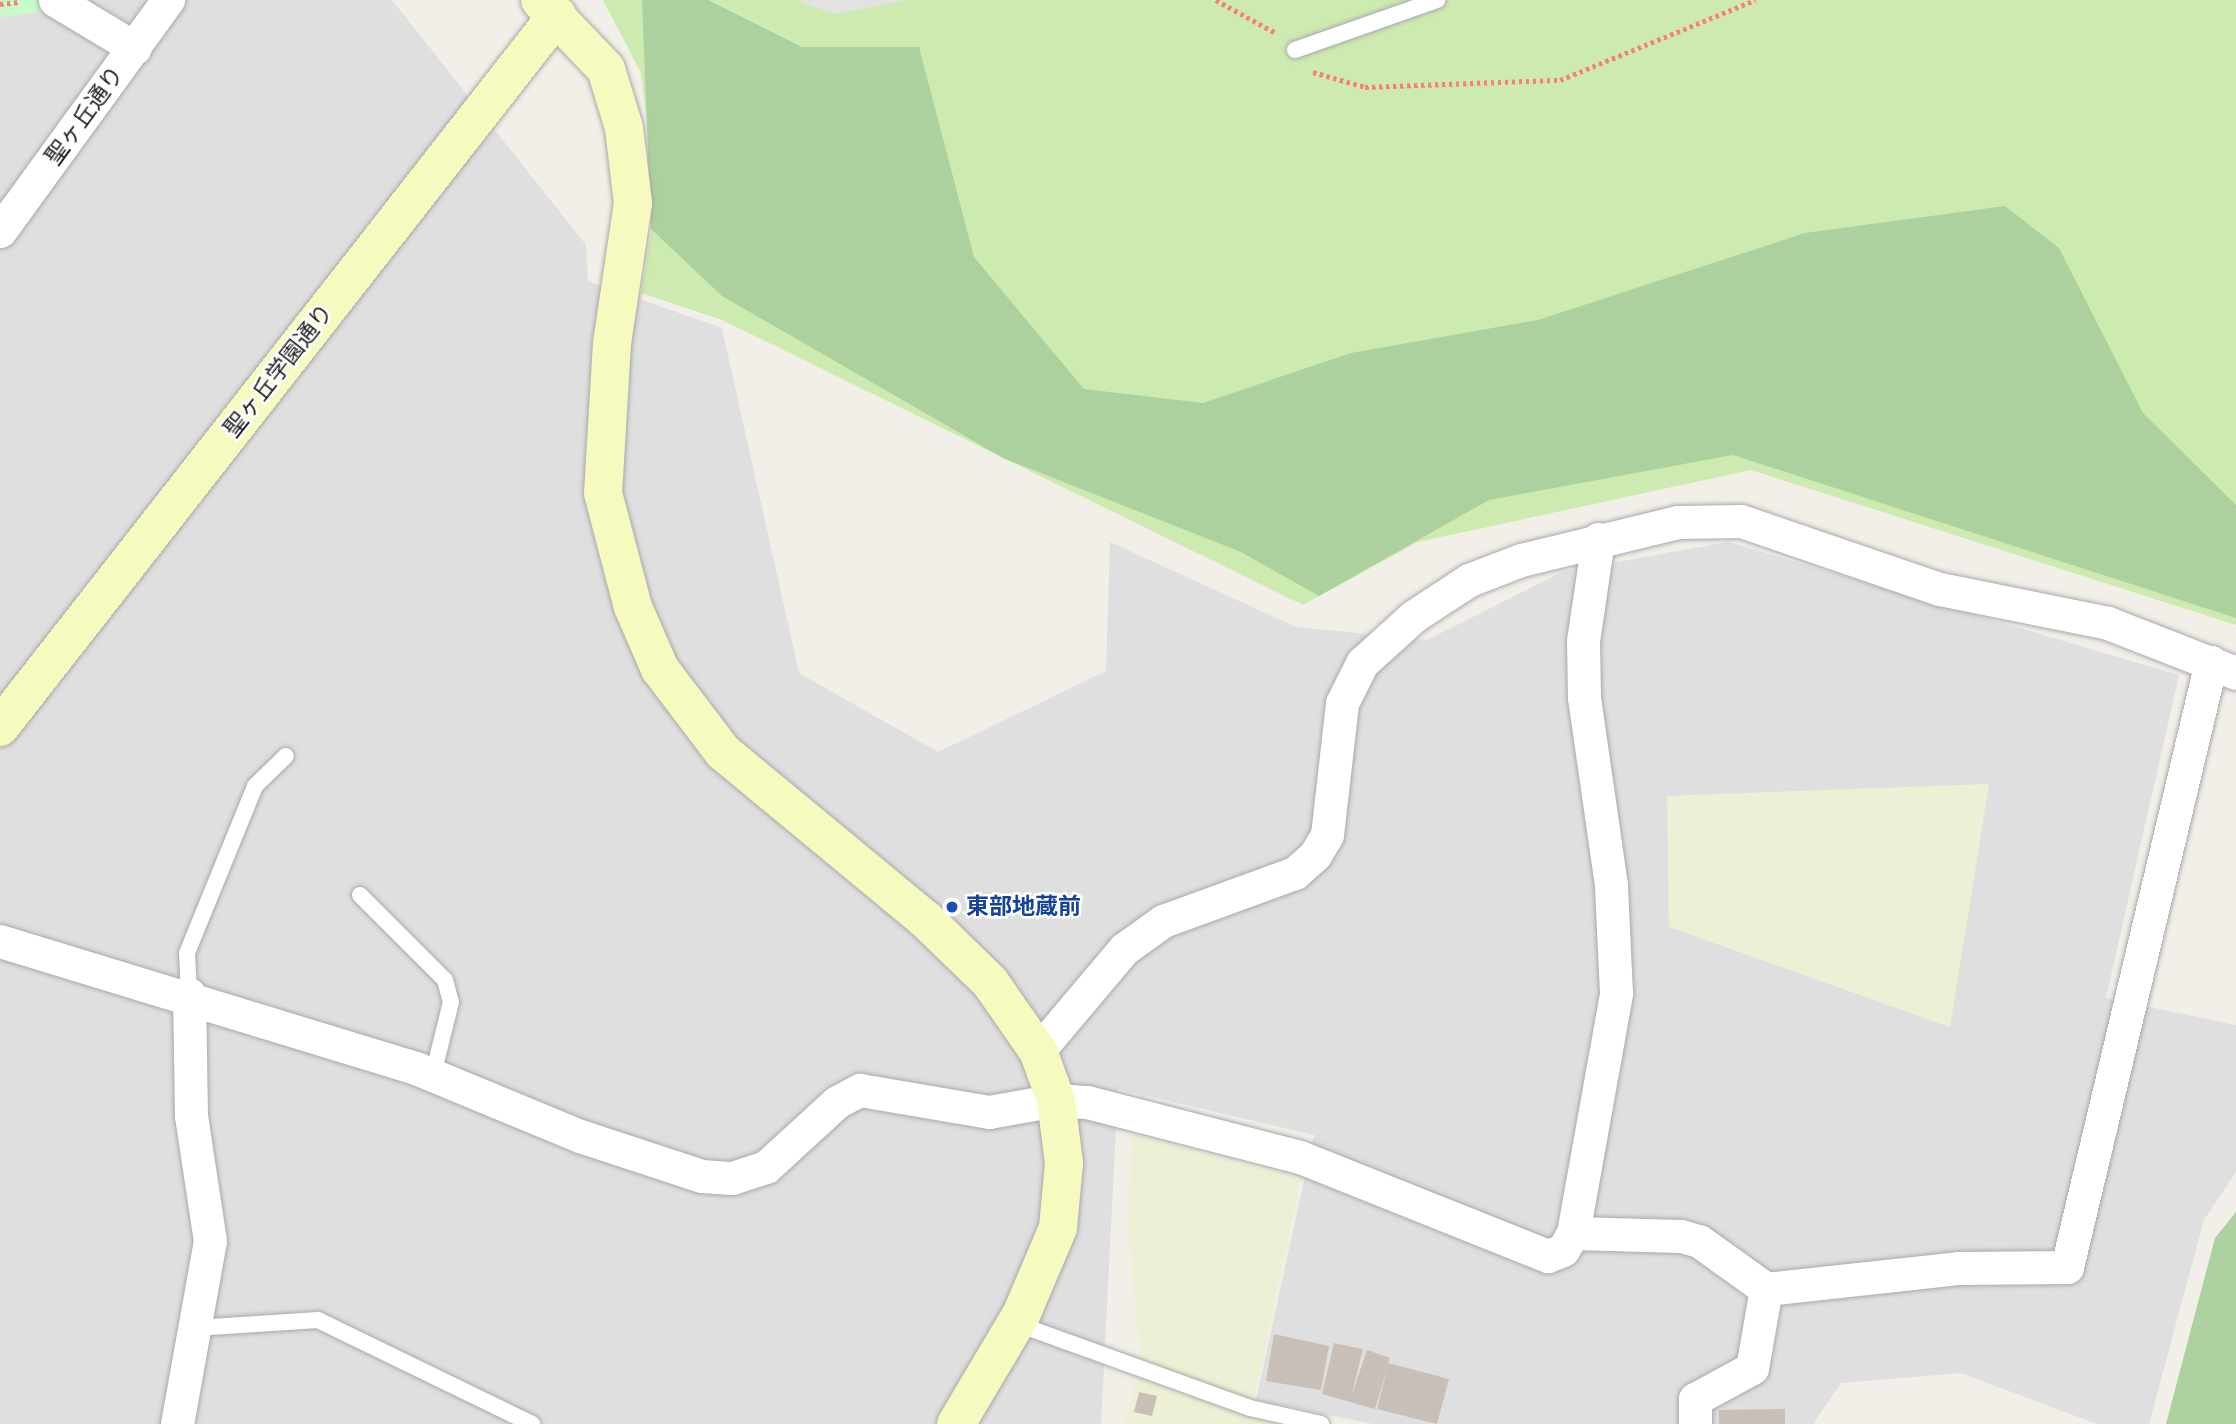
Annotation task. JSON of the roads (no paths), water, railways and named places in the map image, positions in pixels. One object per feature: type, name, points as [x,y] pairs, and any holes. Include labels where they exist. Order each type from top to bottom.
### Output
[{"type":"main road","name":"聖ヶ丘学園通り","points":[[0,727],[548,8]]},
{"type":"main road","points":[[548,8],[606,69],[624,128],[633,203],[612,342],[603,493],[633,607],[660,668],[723,752],[925,919],[990,982],[1038,1051],[1056,1100],[1064,1163],[1058,1228],[1015,1323],[956,1424]]},
{"type":"street","points":[[55,0],[135,48]]},
{"type":"street","name":"聖ヶ丘通り","points":[[0,231],[168,0]]},
{"type":"street","points":[[1038,1051],[1124,949],[1153,928],[1206,901],[1295,873],[1315,855],[1327,835],[1342,703],[1362,663],[1385,639],[1469,580],[1598,539],[1678,522],[1766,526],[1940,589],[2082,617],[2223,668],[2067,1267],[1958,1268],[1766,1289],[1699,1241],[1681,1236],[1573,1233]]},
{"type":"street","points":[[0,941],[189,994],[433,1075],[678,1170],[732,1178],[783,1157],[836,1102],[860,1090],[989,1112],[1056,1100],[1087,1102],[1300,1157],[1548,1256],[1563,1250],[1573,1233],[1616,993],[1615,922],[1584,697],[1583,642],[1598,539]]},
{"type":"street","points":[[177,1424],[210,1241],[191,1116],[189,994]]},
{"type":"street","points":[[1695,1424],[1695,1399],[1752,1368],[1766,1289]]},
{"type":"lane","points":[[1295,50],[1437,0]]},
{"type":"lane","points":[[189,994],[187,953],[202,914],[255,786],[286,755]]},
{"type":"lane","points":[[360,895],[446,980],[451,1002],[433,1075]]},
{"type":"lane","points":[[195,1328],[318,1320],[532,1424]]},
{"type":"lane","points":[[1015,1323],[1250,1408],[1321,1424]]},
{"type":"place","name":"東部地蔵前","points":[[952,907]]}]
